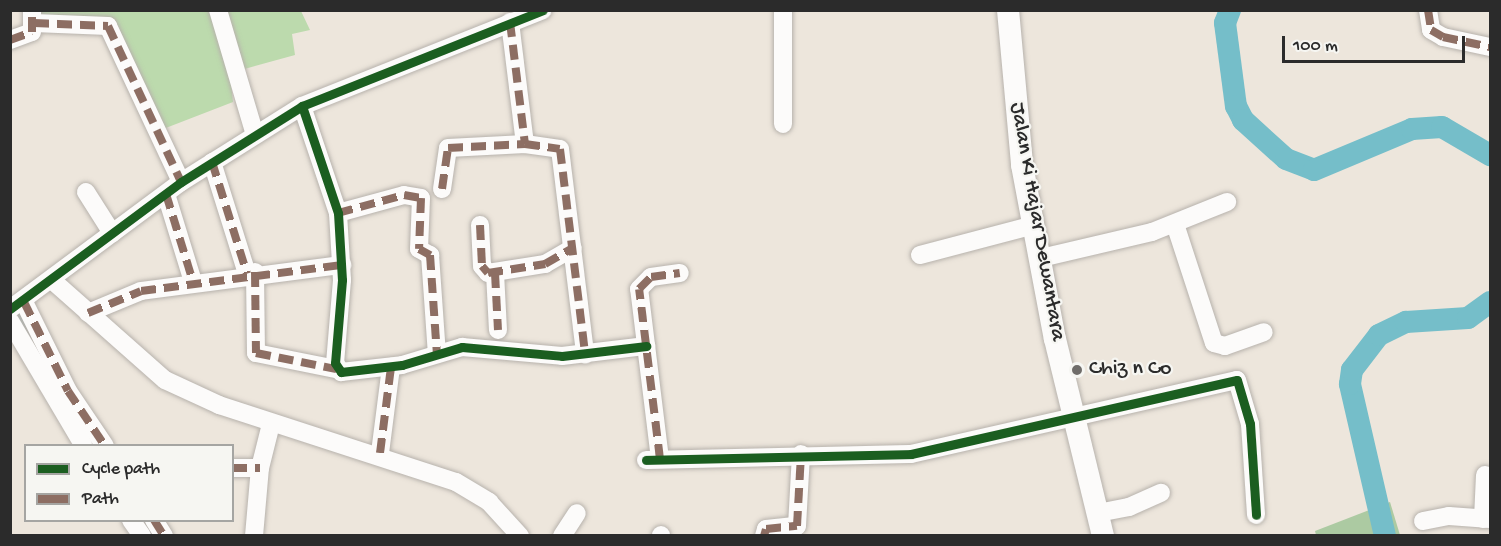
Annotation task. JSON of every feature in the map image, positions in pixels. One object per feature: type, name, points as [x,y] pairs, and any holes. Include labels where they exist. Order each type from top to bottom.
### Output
[{"type":"main road","name":"Jalan Ki Hajar Dewantara","points":[[1008,10],[1034,225],[1103,536]]},
{"type":"street","points":[[218,10],[255,135]]},
{"type":"street","points":[[104,444],[68,391],[18,305],[181,183],[302,106],[500,20],[543,10]]},
{"type":"street","points":[[783,10],[783,124]]},
{"type":"street","points":[[1428,10],[1431,30],[1443,37],[1491,47]]},
{"type":"street","points":[[10,40],[26,37],[33,17],[108,26],[181,183]]},
{"type":"street","points":[[500,20],[525,144]]},
{"type":"street","points":[[302,106],[338,213],[342,265],[336,369]]},
{"type":"street","points":[[442,189],[444,150],[525,144],[562,152],[585,354]]},
{"type":"street","points":[[212,162],[251,273],[256,353],[349,373],[391,367],[462,347],[585,354],[646,346]]},
{"type":"street","points":[[86,192],[112,234]]},
{"type":"street","points":[[166,194],[193,282]]},
{"type":"street","points":[[338,213],[404,195],[421,198],[419,249],[430,255],[437,354]]},
{"type":"street","points":[[1041,258],[1174,224],[1227,202]]},
{"type":"street","points":[[1174,224],[1214,344],[1225,346],[1264,332]]},
{"type":"street","points":[[480,225],[482,266],[495,273],[545,264],[573,248]]},
{"type":"street","points":[[920,255],[1034,225]]},
{"type":"street","points":[[94,310],[141,291],[251,273],[342,265]]},
{"type":"street","points":[[495,273],[498,330]]},
{"type":"street","points":[[680,273],[651,277],[641,284],[653,459],[801,454],[910,454],[1237,380],[1250,424],[1256,515]]},
{"type":"street","points":[[53,281],[94,310],[165,380],[271,424],[380,453],[456,482],[489,502],[520,536]]},
{"type":"street","points":[[10,321],[83,444]]},
{"type":"street","points":[[380,453],[391,367]]},
{"type":"street","points":[[254,536],[260,468],[271,424]]},
{"type":"street","points":[[765,536],[766,529],[797,525],[801,454]]},
{"type":"street","points":[[234,468],[260,468]]},
{"type":"street","points":[[1423,522],[1449,516],[1487,519],[1485,475]]},
{"type":"street","points":[[1098,513],[1126,508],[1161,493]]},
{"type":"street","points":[[561,536],[577,513]]},
{"type":"street","points":[[132,522],[141,536]]},
{"type":"street","points":[[155,522],[164,536]]},
{"type":"green space","points":[[38,11],[301,11],[310,30],[292,34],[295,55],[230,73],[233,102],[158,131],[118,26],[42,32]]},
{"type":"green space","points":[[1390,502],[1400,535],[1316,535],[1315,531]]},
{"type":"waterway","points":[[1230,10],[1225,23],[1236,106],[1243,120],[1286,159],[1314,170],[1412,129],[1442,127],[1490,155]]},
{"type":"waterway","points":[[10,302],[37,346]]},
{"type":"waterway","points":[[1385,536],[1350,384],[1352,370],[1379,335],[1406,322],[1468,318],[1490,302]]},
{"type":"marked path","points":[[10,40],[32,32],[32,10]]},
{"type":"marked path","points":[[1428,10],[1431,30],[1443,37],[1490,47]]},
{"type":"marked path","points":[[510,22],[525,144]]},
{"type":"marked path","points":[[34,23],[108,26],[181,182]]},
{"type":"marked path","points":[[442,189],[448,148],[525,144],[560,149],[585,354]]},
{"type":"marked path","points":[[212,162],[247,274]]},
{"type":"marked path","points":[[166,194],[193,282]]},
{"type":"marked path","points":[[338,213],[404,195],[421,198],[419,249],[430,255],[437,354]]},
{"type":"marked path","points":[[480,225],[482,266],[488,273],[545,264],[573,248]]},
{"type":"marked path","points":[[88,313],[141,291],[342,265]]},
{"type":"marked path","points":[[255,272],[256,353],[336,369]]},
{"type":"marked path","points":[[495,273],[498,330]]},
{"type":"marked path","points":[[660,459],[639,289],[651,277],[680,273]]},
{"type":"marked path","points":[[24,302],[68,391],[104,444]]},
{"type":"marked path","points":[[380,453],[391,367]]},
{"type":"marked path","points":[[764,536],[766,529],[797,526],[801,454]]},
{"type":"marked path","points":[[234,468],[260,468]]},
{"type":"marked path","points":[[155,522],[164,536]]},
{"type":"cycle path","points":[[10,309],[181,182],[302,106],[543,10]]},
{"type":"cycle path","points":[[302,106],[338,213],[342,280],[335,363],[341,372],[402,365],[462,347],[562,356],[646,346]]},
{"type":"cycle path","points":[[646,460],[911,454],[1237,380],[1250,424],[1256,515]]},
{"type":"place","name":"Chiz n Co","points":[[1077,370]]}]
